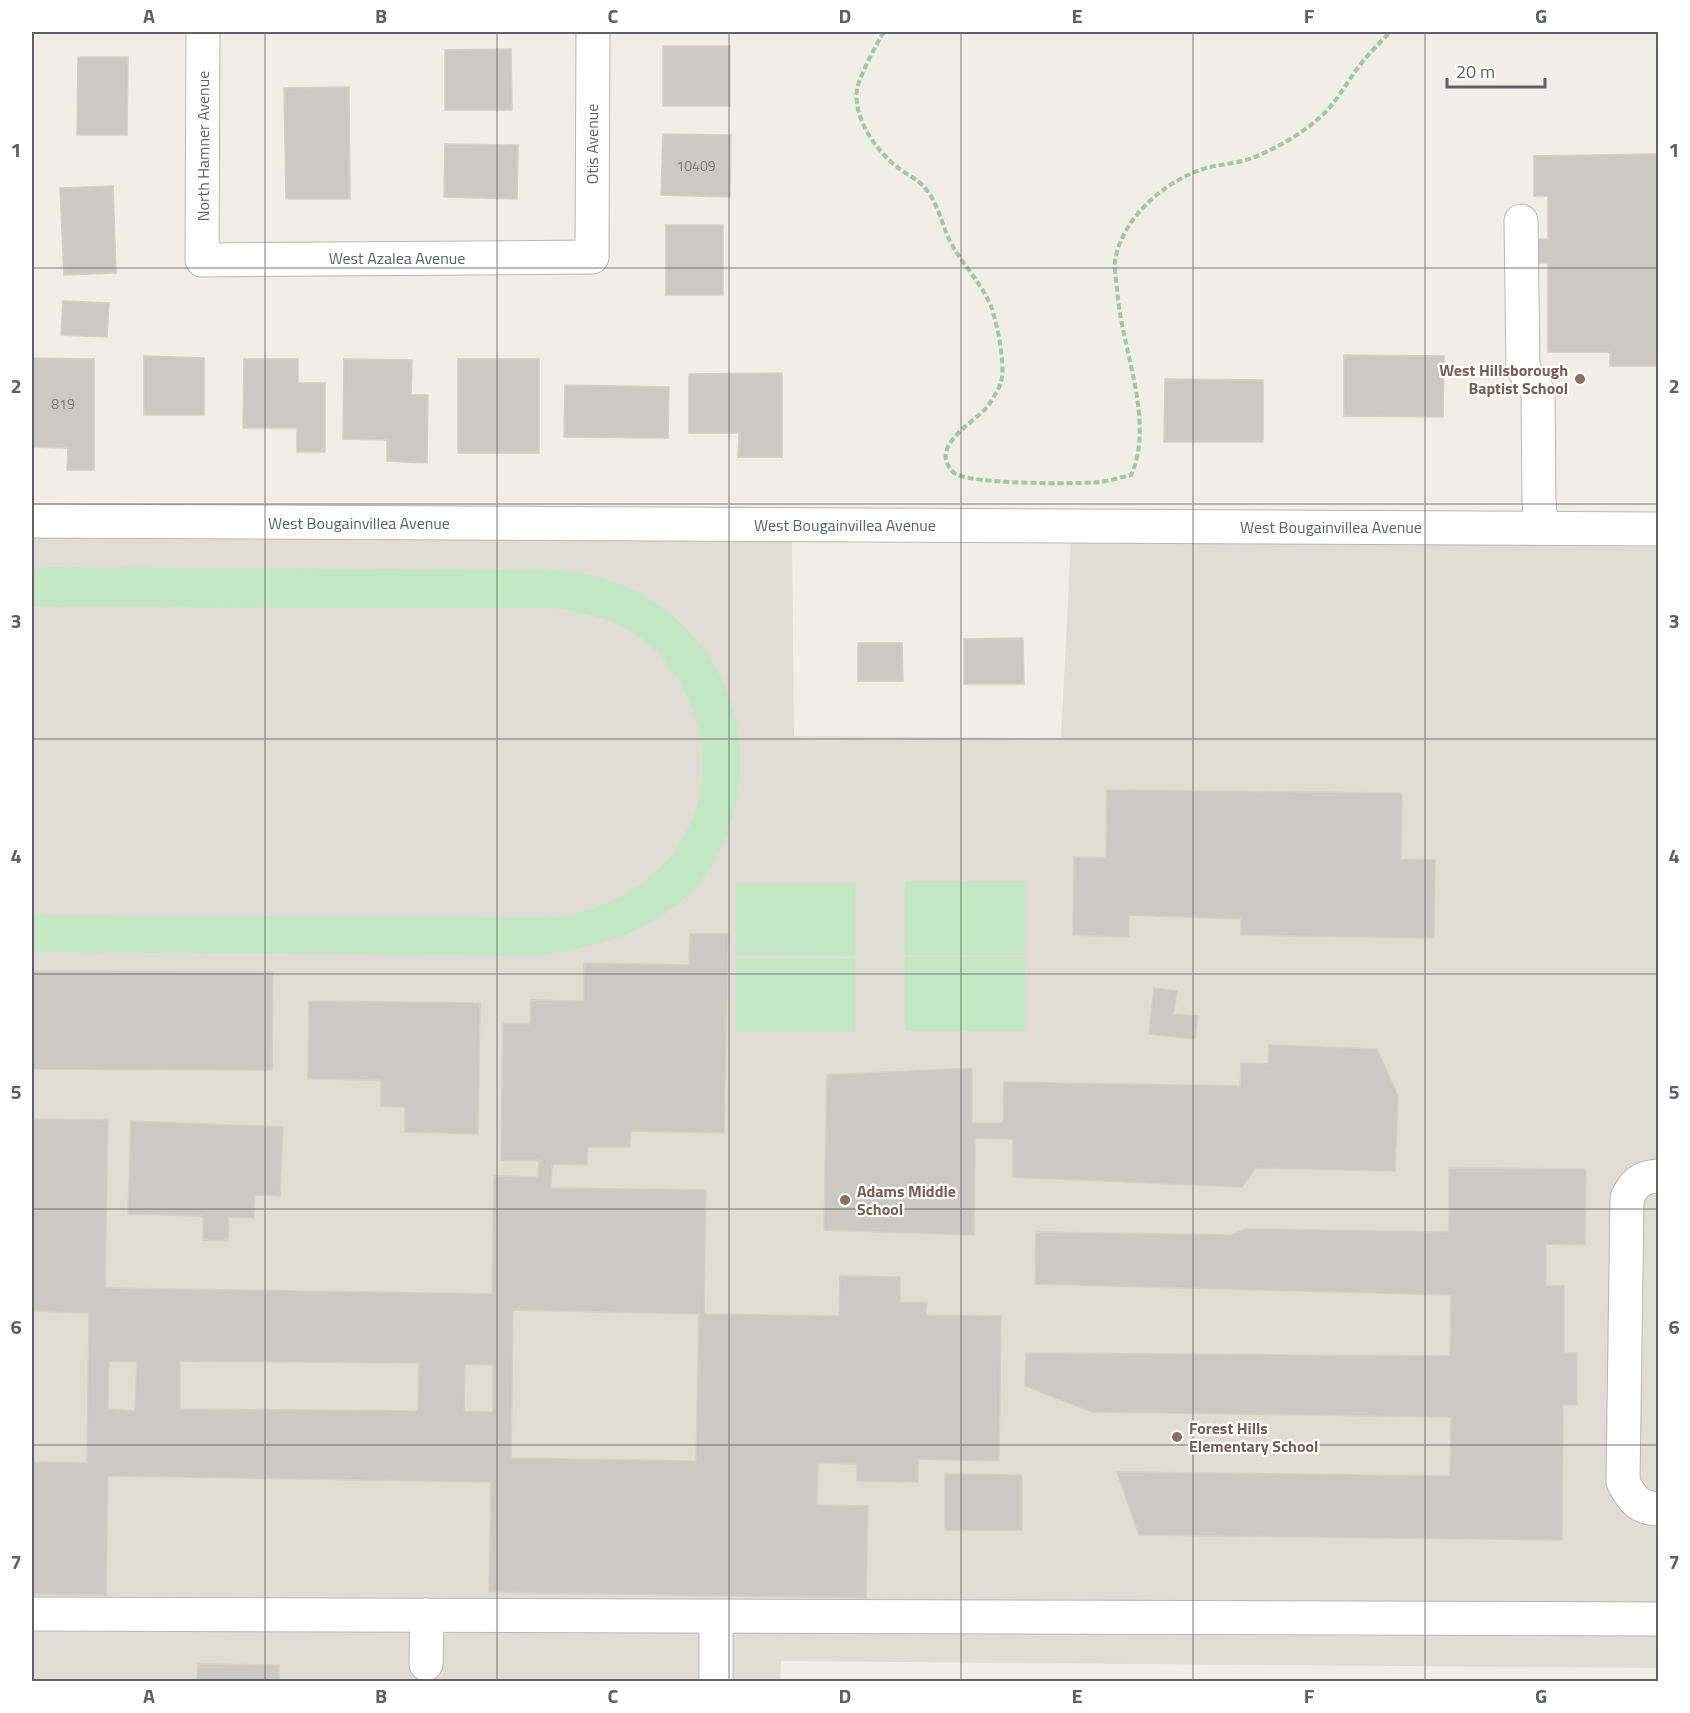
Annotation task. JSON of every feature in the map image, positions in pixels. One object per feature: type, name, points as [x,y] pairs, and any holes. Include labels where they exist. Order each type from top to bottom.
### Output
[{"type":"street","name":"North Hamner Avenue","points":[[202,260],[203,32]]},
{"type":"street","name":"Otis Avenue","points":[[592,257],[593,32]]},
{"type":"street","points":[[1521,221],[1522,368],[1538,392],[1541,528]]},
{"type":"street","name":"West Azalea Avenue","points":[[202,260],[592,257]]},
{"type":"street","name":"West Bougainvillea Avenue","points":[[32,521],[1659,529]]},
{"type":"street","points":[[1659,1176],[1645,1177],[1632,1186],[1627,1198],[1623,1482],[1633,1499],[1644,1509],[1659,1509]]},
{"type":"street","points":[[32,1614],[1659,1619]]},
{"type":"street","points":[[426,1664],[427,1615]]},
{"type":"street","points":[[716,1617],[716,1682]]},
{"type":"path","points":[[884,32],[857,89],[862,123],[876,147],[925,188],[942,218],[952,245],[971,270],[991,306],[998,331],[1003,369],[1001,382],[988,405],[955,436],[946,451],[947,466],[955,475],[977,480],[1076,484],[1103,482],[1131,475],[1139,458],[1141,439],[1129,355],[1118,306],[1115,261],[1123,238],[1139,213],[1168,187],[1186,176],[1251,158],[1285,142],[1318,120],[1360,65],[1390,32]]},
{"type":"shaded area","name":"Adams Middle School","points":[[32,536],[792,540],[794,736],[1061,738],[1071,540],[1658,547],[1658,1668],[781,1661],[780,1682],[32,1682]]},
{"type":"green space","points":[[47,567],[536,570],[578,573],[603,578],[639,593],[670,614],[696,639],[716,668],[731,701],[739,736],[740,773],[734,811],[724,841],[700,882],[677,904],[650,923],[605,942],[540,956],[32,952],[32,912],[50,915],[556,917],[597,907],[632,890],[661,867],[683,838],[697,805],[703,768],[698,730],[684,690],[672,671],[658,653],[640,637],[621,626],[594,616],[546,608],[32,607],[32,569]]},
{"type":"green space","points":[[905,881],[1025,881],[1025,955],[905,955]]},
{"type":"green space","points":[[736,883],[855,883],[855,956],[736,955]]},
{"type":"green space","points":[[905,957],[1025,957],[1025,1031],[905,1031]]},
{"type":"green space","points":[[736,959],[855,959],[855,1032],[736,1032]]},
{"type":"building","points":[[663,46],[730,46],[730,106],[663,106]]},
{"type":"building","points":[[511,49],[512,110],[445,110],[445,50]]},
{"type":"building","points":[[78,57],[128,57],[127,135],[77,135]]},
{"type":"building","points":[[349,87],[350,199],[286,199],[284,88]]},
{"type":"building","points":[[663,134],[731,135],[730,197],[661,195]]},
{"type":"building","points":[[445,144],[518,145],[517,199],[444,197]]},
{"type":"building","points":[[1658,154],[1658,366],[1610,366],[1610,352],[1548,352],[1548,263],[1530,263],[1530,239],[1548,239],[1548,196],[1534,196],[1534,156]]},
{"type":"building","points":[[113,186],[116,273],[64,275],[60,188]]},
{"type":"building","points":[[666,225],[723,225],[723,295],[666,295]]},
{"type":"building","points":[[63,301],[109,303],[107,337],[61,335]]},
{"type":"building","points":[[1344,355],[1444,356],[1443,417],[1344,416]]},
{"type":"building","points":[[144,356],[204,358],[204,415],[144,415]]},
{"type":"building","points":[[32,358],[94,359],[94,470],[67,470],[68,448],[32,447]]},
{"type":"building","points":[[244,359],[298,359],[298,383],[325,383],[325,452],[297,452],[297,428],[243,428]]},
{"type":"building","points":[[344,359],[412,360],[411,395],[428,395],[427,463],[387,461],[387,440],[343,439]]},
{"type":"building","points":[[458,359],[539,359],[539,453],[458,453]]},
{"type":"building","points":[[782,373],[782,457],[738,457],[739,433],[689,433],[689,374]]},
{"type":"building","points":[[1165,379],[1263,380],[1263,442],[1164,442]]},
{"type":"building","points":[[565,385],[669,387],[668,438],[564,437]]},
{"type":"building","points":[[1023,638],[1024,684],[964,684],[964,639]]},
{"type":"building","points":[[858,643],[902,643],[903,681],[858,681]]},
{"type":"building","points":[[1107,790],[1402,793],[1401,859],[1435,860],[1434,938],[1241,935],[1241,919],[1129,915],[1129,937],[1073,935],[1074,857],[1106,858]]},
{"type":"building","points":[[690,934],[728,934],[724,1133],[631,1131],[630,1147],[588,1147],[587,1165],[552,1164],[551,1188],[706,1190],[704,1314],[839,1316],[840,1276],[900,1277],[900,1302],[927,1303],[926,1315],[1001,1316],[999,1461],[918,1459],[918,1482],[857,1481],[857,1464],[818,1463],[817,1505],[868,1506],[866,1598],[489,1592],[491,1482],[108,1476],[106,1595],[32,1594],[32,1462],[87,1463],[89,1313],[32,1311],[32,1119],[108,1120],[105,1288],[492,1294],[494,1176],[538,1177],[539,1160],[501,1160],[503,1024],[530,1024],[531,1000],[584,1001],[584,963],[689,965]],"holes":[[[513,1310],[699,1314],[696,1461],[511,1458]],[[109,1361],[137,1362],[135,1411],[108,1409]],[[180,1361],[419,1363],[418,1411],[180,1409]],[[465,1364],[493,1365],[493,1412],[464,1411]]]},
{"type":"building","points":[[32,971],[273,972],[272,1070],[32,1069]]},
{"type":"building","points":[[1154,988],[1177,991],[1174,1014],[1198,1016],[1195,1039],[1149,1034]]},
{"type":"building","points":[[309,1001],[480,1003],[478,1134],[405,1132],[405,1107],[381,1106],[381,1080],[308,1079]]},
{"type":"building","points":[[1269,1045],[1377,1049],[1398,1096],[1395,1171],[1256,1168],[1242,1187],[1013,1177],[1013,1139],[975,1138],[974,1235],[824,1230],[827,1075],[972,1068],[972,1123],[1003,1123],[1004,1082],[1240,1086],[1241,1063],[1268,1064]]},
{"type":"building","points":[[131,1121],[283,1127],[280,1196],[255,1195],[254,1218],[229,1217],[228,1240],[203,1240],[203,1216],[128,1214]]},
{"type":"building","points":[[1449,1168],[1586,1169],[1585,1245],[1546,1244],[1546,1286],[1564,1286],[1564,1353],[1577,1353],[1577,1405],[1563,1405],[1562,1540],[1139,1535],[1117,1472],[1450,1476],[1451,1417],[1092,1412],[1025,1386],[1026,1353],[1450,1356],[1451,1295],[1035,1284],[1036,1232],[1231,1235],[1246,1229],[1449,1232]]},
{"type":"building","points":[[945,1474],[1022,1475],[1022,1530],[945,1530]]},
{"type":"building","points":[[198,1664],[279,1665],[279,1682],[197,1682]]},
{"type":"place","name":"West Hillsborough Baptist School","points":[[1580,379]]},
{"type":"place","name":"Adams Middle School","points":[[845,1200]]},
{"type":"place","name":"Forest Hills Elementary School","points":[[1177,1437]]}]
